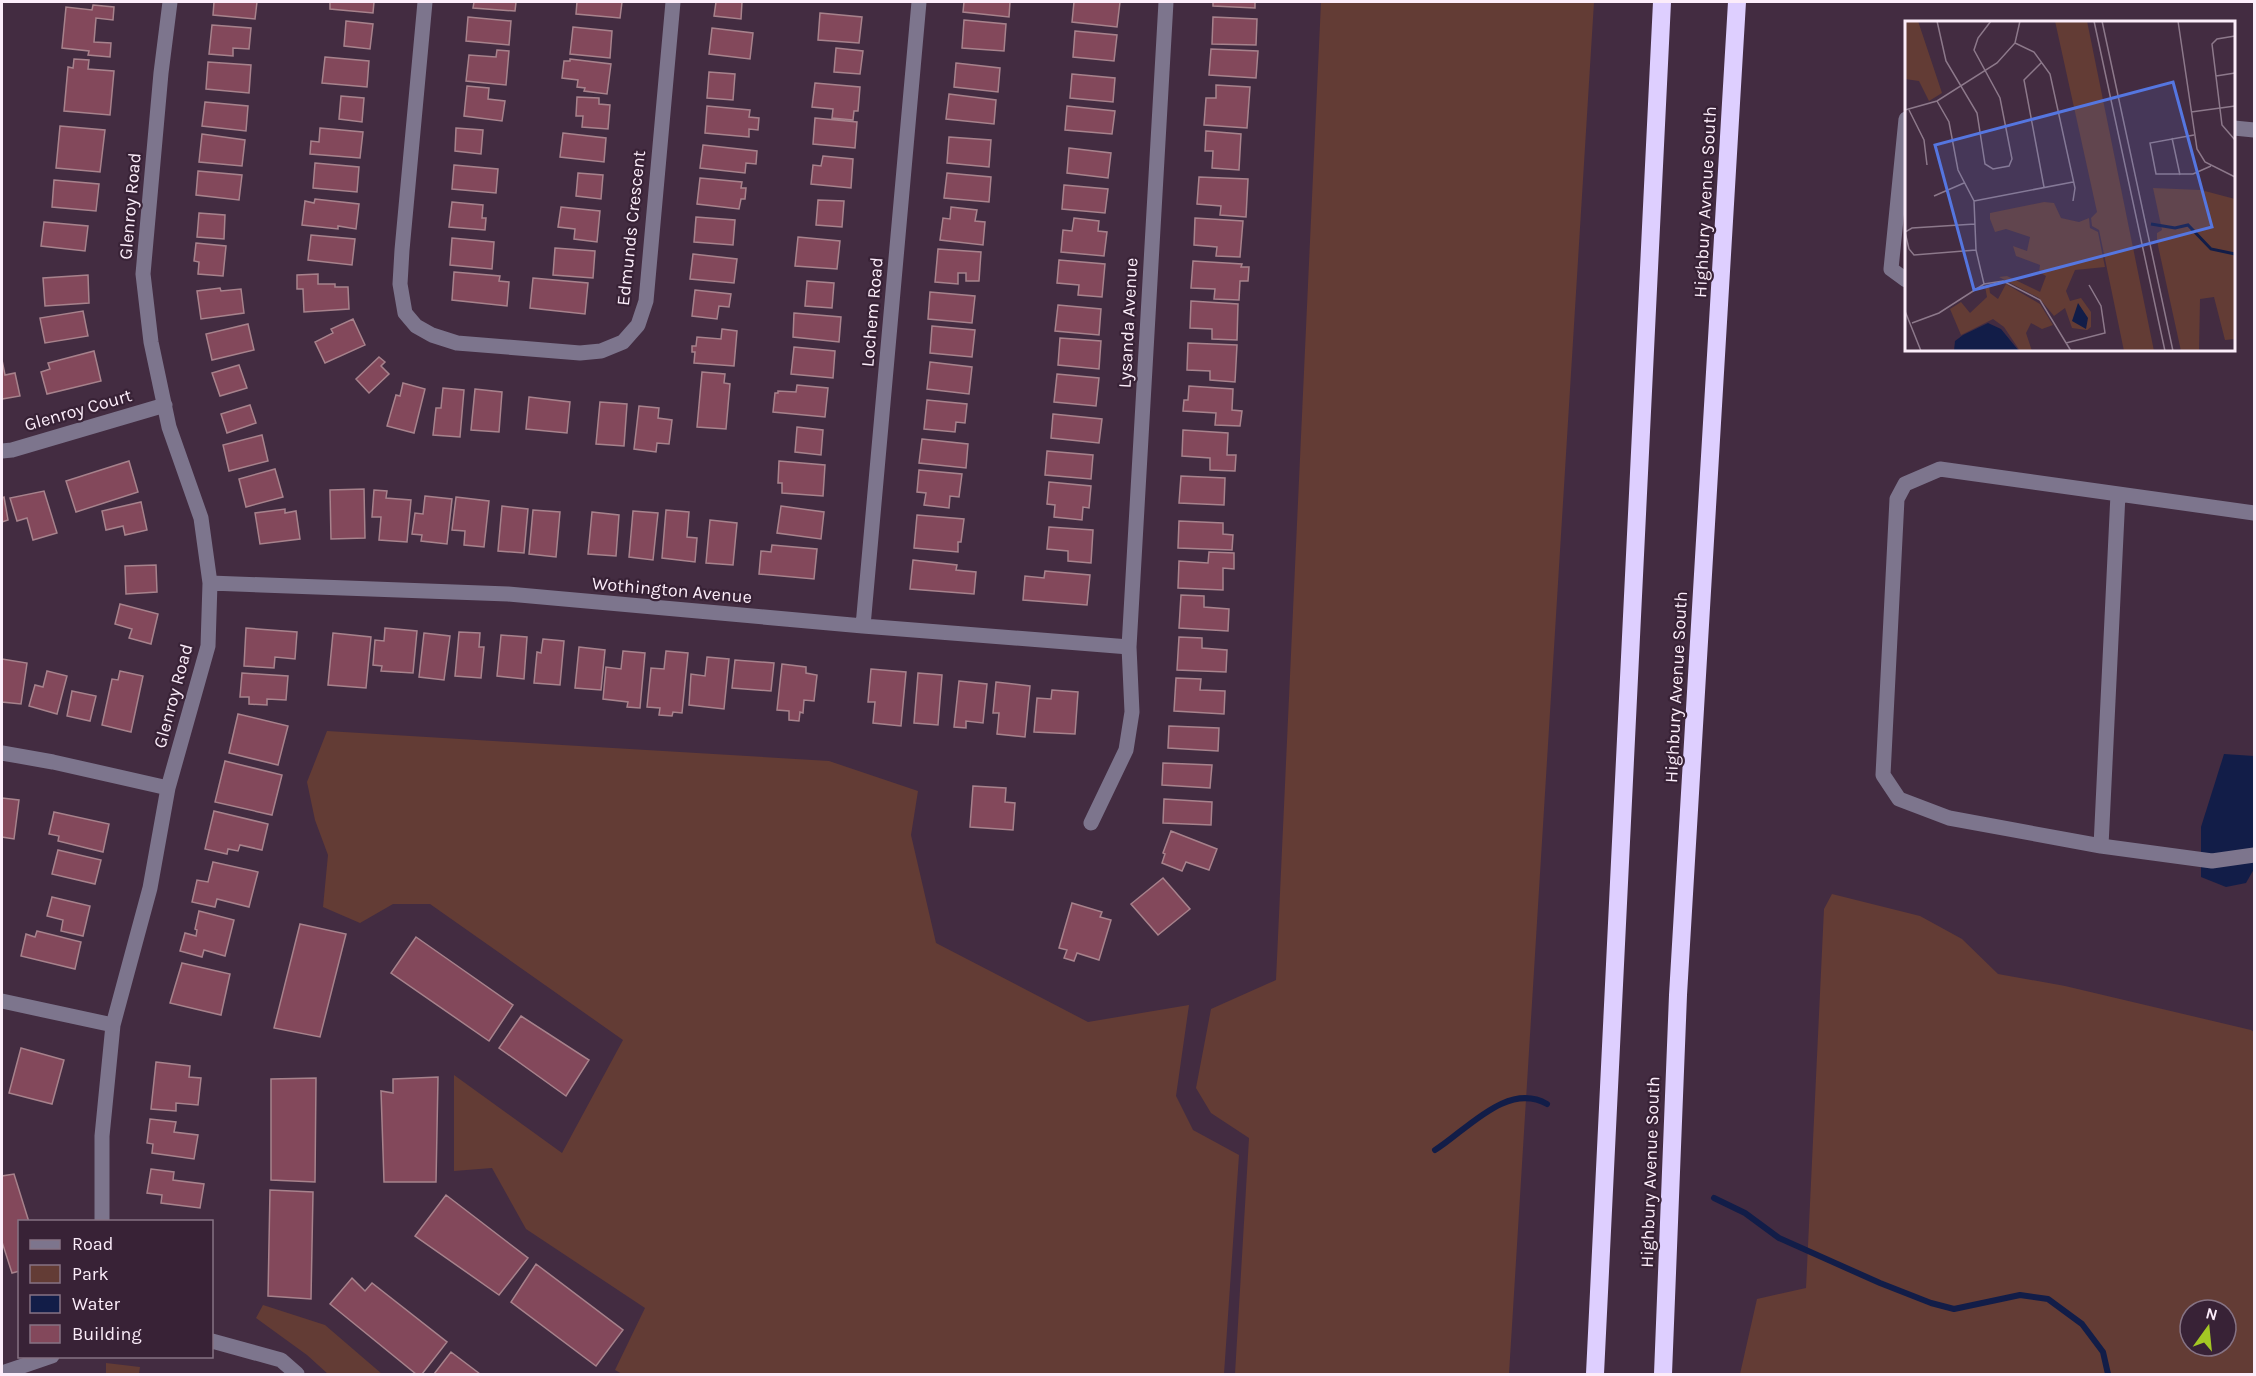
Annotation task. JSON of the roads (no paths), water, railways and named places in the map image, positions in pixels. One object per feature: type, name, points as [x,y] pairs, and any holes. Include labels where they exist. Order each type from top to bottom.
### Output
[{"type":"highway","points":[[1595,1374],[1662,2]]},
{"type":"highway","name":"Highbury Avenue South","points":[[1663,1374],[1678,995],[1737,2]]},
{"type":"street","name":"Glenroy Road","points":[[102,1220],[102,1136],[113,1025],[150,888],[168,788],[208,646],[210,583],[201,518],[169,427],[151,342],[143,274],[161,73],[170,2]]},
{"type":"street","name":"Edmunds Crescent","points":[[425,2],[402,250],[400,284],[405,313],[416,326],[432,335],[457,343],[580,353],[601,351],[623,342],[638,325],[646,301],[673,2]]},
{"type":"street","name":"Lochem Road","points":[[863,626],[919,2]]},
{"type":"street","name":"Lysanda Avenue","points":[[1091,823],[1126,750],[1132,712],[1129,647],[1166,2]]},
{"type":"street","points":[[2235,128],[2254,130]]},
{"type":"street","points":[[1905,129],[1891,269],[1905,279]]},
{"type":"street","name":"Glenroy Court","points":[[2,451],[165,405]]},
{"type":"street","points":[[2254,513],[1940,469],[1905,484],[1897,499],[1883,775],[1899,799],[1949,818],[2101,846],[2212,861],[2254,855]]},
{"type":"street","points":[[2101,846],[2118,494]]},
{"type":"street","name":"Wothington Avenue","points":[[210,583],[508,594],[1129,647]]},
{"type":"street","points":[[2,753],[168,788]]},
{"type":"street","points":[[2,1001],[113,1025]]},
{"type":"street","points":[[213,1341],[281,1360],[297,1374]]},
{"type":"street","points":[[2,1373],[46,1358]]},
{"type":"water","points":[[2224,754],[2254,756],[2254,869],[2246,883],[2226,887],[2201,877],[2201,827]]},
{"type":"waterway","points":[[1435,1150],[1502,1103],[1517,1099],[1532,1099],[1547,1104]]},
{"type":"waterway","points":[[1714,1198],[1745,1213],[1779,1238],[1931,1303],[1954,1309],[2020,1295],[2048,1299],[2082,1324],[2103,1352],[2108,1374]]}]
